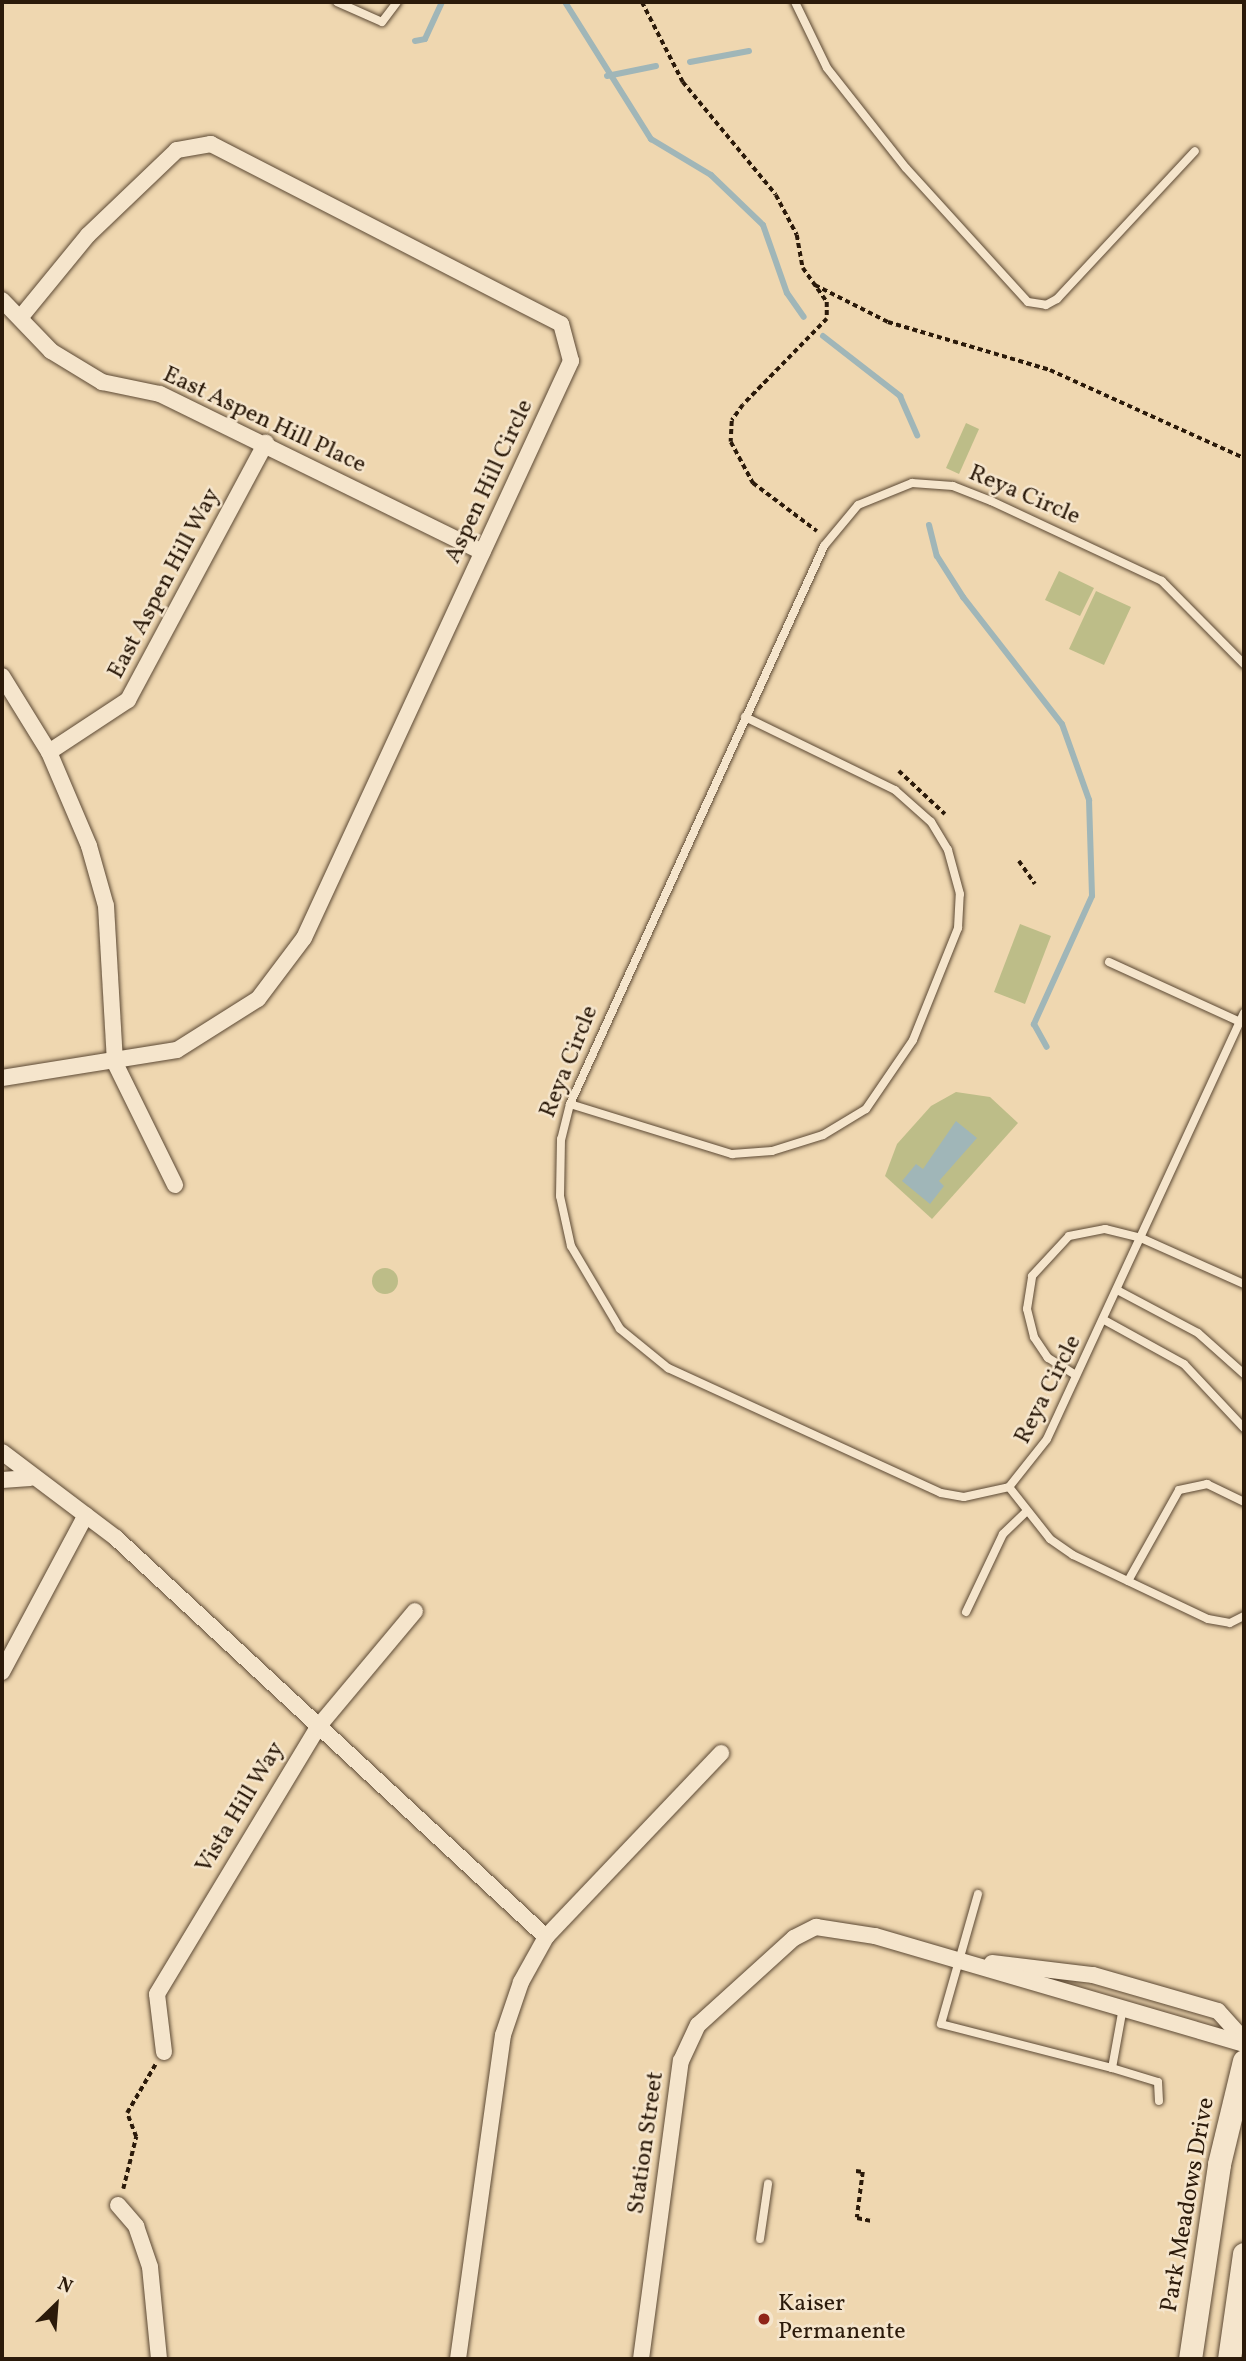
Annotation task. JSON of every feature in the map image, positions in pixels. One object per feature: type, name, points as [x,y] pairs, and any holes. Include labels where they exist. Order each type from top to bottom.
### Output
[{"type":"main road","name":"Park Meadows Drive","points":[[1190,2359],[1219,2164],[1244,2061]]},
{"type":"main road","points":[[1229,2359],[1244,2253]]},
{"type":"street","name":"Aspen Hill Circle","points":[[2,1078],[115,1063],[177,1050],[229,1023],[258,999],[303,938],[571,361],[561,324],[211,144],[177,150],[88,235],[20,318]]},
{"type":"street","name":"East Aspen Hill Place","points":[[2,300],[51,351],[103,382],[160,394],[266,443],[482,552]]},
{"type":"street","name":"East Aspen Hill Way","points":[[49,752],[128,700],[266,443]]},
{"type":"street","points":[[2,676],[49,752],[89,846],[106,906],[115,1063],[175,1185]]},
{"type":"street","points":[[2,1452],[16,1458],[30,1478],[86,1516],[545,1937]]},
{"type":"street","points":[[2,1480],[30,1478]]},
{"type":"street","points":[[2,1672],[86,1516]]},
{"type":"street","name":"Vista Hill Way","points":[[164,2052],[157,1994],[318,1727],[415,1611]]},
{"type":"street","points":[[458,2359],[503,2035],[545,1937],[721,1754]]},
{"type":"street","name":"Station Street","points":[[641,2359],[681,2061],[698,2025],[794,1938],[816,1927],[958,1959],[1122,2013],[1244,2042]]},
{"type":"street","name":"Station Street","points":[[958,1959],[1093,1975],[1218,2011],[1244,2042]]},
{"type":"street","points":[[118,2205],[136,2226],[150,2267],[159,2359]]},
{"type":"lane","points":[[337,2],[382,22],[397,2]]},
{"type":"lane","points":[[795,2],[827,68],[906,168],[1028,302],[1046,306],[1057,299],[1195,151]]},
{"type":"lane","name":"Reya Circle","points":[[1242,1017],[1106,1321],[1074,1374],[1036,1459],[1009,1487],[964,1497],[941,1493],[648,1354],[603,1306],[571,1246],[560,1196],[561,1139],[570,1104],[829,537],[858,505],[884,489],[912,483],[953,486],[1162,581],[1244,664]]},
{"type":"lane","points":[[570,1104],[732,1154],[772,1151],[823,1135],[866,1108],[913,1040],[958,928],[960,894],[948,849],[931,822],[895,790],[745,717]]},
{"type":"lane","points":[[1109,962],[1242,1017]]},
{"type":"lane","points":[[1074,1374],[1048,1358],[1034,1337],[1027,1309],[1032,1276],[1069,1236],[1105,1229],[1141,1238],[1244,1284]]},
{"type":"lane","points":[[1119,1291],[1198,1333],[1244,1374]]},
{"type":"lane","points":[[1106,1321],[1184,1364],[1244,1428]]},
{"type":"lane","points":[[1128,1581],[1180,1490],[1207,1484],[1244,1502]]},
{"type":"lane","points":[[1009,1487],[1026,1512],[1050,1539],[1128,1581],[1208,1619],[1230,1623],[1244,1616]]},
{"type":"lane","points":[[966,1612],[1003,1534],[1026,1512]]},
{"type":"lane","points":[[978,1894],[941,2024],[1158,2082],[1159,2101]]},
{"type":"lane","points":[[1112,2068],[1122,2013]]},
{"type":"lane","points":[[760,2239],[768,2184]]},
{"type":"path","points":[[642,2],[683,82],[776,195],[815,285],[827,302],[827,319],[743,405],[732,421],[731,442],[753,483],[829,537]]},
{"type":"path","points":[[815,285],[888,322],[1049,370],[1244,458]]},
{"type":"path","points":[[1019,861],[1035,884]]},
{"type":"path","points":[[118,2205],[136,2137],[127,2113],[164,2052]]},
{"type":"path","points":[[856,2171],[863,2172],[857,2218],[871,2221]]},
{"type":"green space","points":[[966,423],[979,429],[959,474],[946,468]]},
{"type":"green space","points":[[1059,571],[1094,588],[1080,616],[1045,600]]},
{"type":"green space","points":[[1096,591],[1131,607],[1104,665],[1069,649]]},
{"type":"green space","points":[[1020,924],[1051,936],[1025,1004],[994,992]]},
{"type":"green space","points":[[956,1092],[990,1097],[1018,1123],[932,1219],[885,1176],[897,1144],[931,1106]]},
{"type":"green space","points":[[385,1268],[394,1272],[398,1281],[394,1290],[385,1294],[376,1290],[372,1281],[376,1272]]},
{"type":"shaded area","points":[[956,1121],[977,1138],[939,1181],[944,1186],[930,1204],[902,1181],[916,1164],[923,1169]]},
{"type":"waterway","points":[[415,41],[425,39],[442,2]]},
{"type":"waterway","points":[[565,2],[651,139],[711,175],[763,225],[787,293],[804,317]]},
{"type":"waterway","points":[[690,62],[749,51]]},
{"type":"waterway","points":[[607,76],[656,66]]},
{"type":"waterway","points":[[823,336],[900,396],[917,435]]},
{"type":"waterway","points":[[929,525],[937,556],[963,597],[1062,724],[1089,800],[1092,896],[1034,1024],[1047,1047]]},
{"type":"place","name":"Kaiser Permanente","points":[[764,2319]]}]
